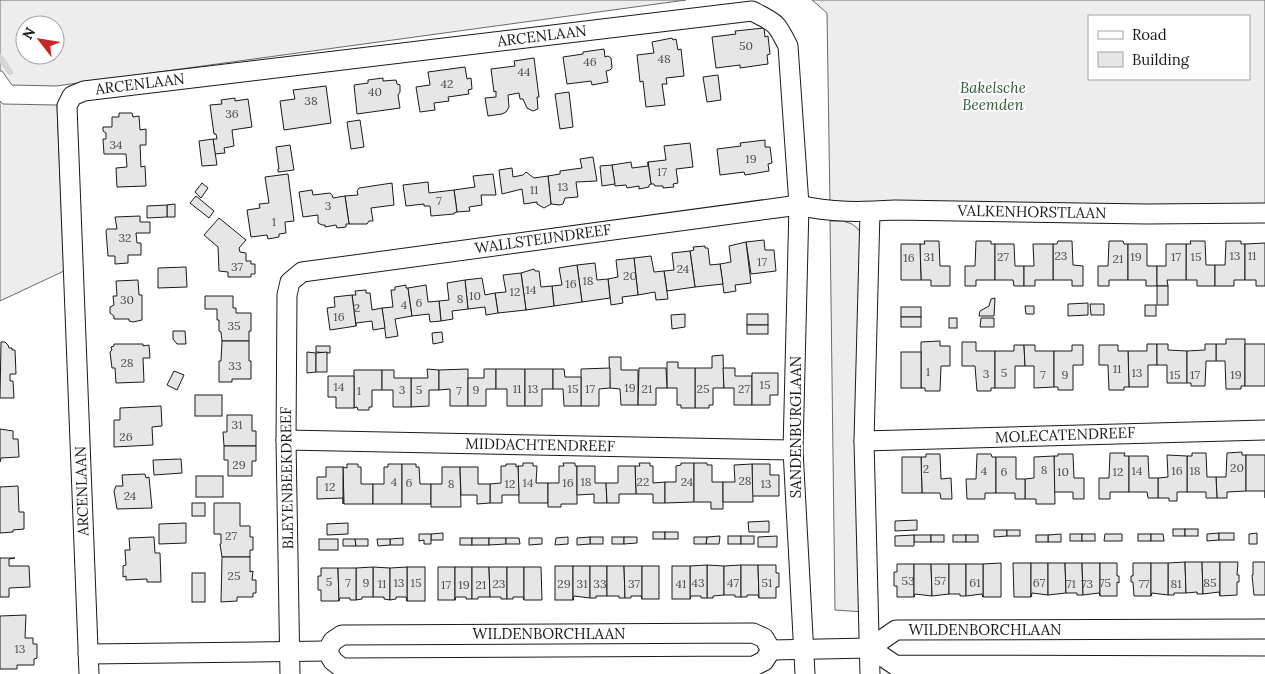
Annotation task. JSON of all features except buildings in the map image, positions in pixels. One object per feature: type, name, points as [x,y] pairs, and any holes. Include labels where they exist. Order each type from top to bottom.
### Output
[{"type":"street","name":"ARCENLAAN","points":[[89,674],[67,106],[72,96],[84,91],[752,11],[774,22],[779,27]]},
{"type":"street","name":"SANDENBURGLAAN","points":[[779,27],[788,46],[799,205],[793,450],[805,674]]},
{"type":"street","name":"VALKENHORSTLAAN","points":[[799,205],[820,211],[870,212],[895,210],[1147,214],[1265,213]]},
{"type":"street","name":"WALLSTEIJNDREEF","points":[[290,282],[302,272],[799,205]]},
{"type":"street","points":[[870,212],[864,441],[870,674]]},
{"type":"street","name":"BLEYENBEEKDREEF","points":[[290,282],[287,295],[286,440],[290,674]]},
{"type":"street","name":"MOLECATENDREEF","points":[[864,441],[1265,430]]},
{"type":"street","name":"MIDDACHTENDREEF","points":[[286,440],[793,450]]},
{"type":"street","name":"WILDENBORCHLAAN","points":[[870,648],[896,630],[1265,629]]},
{"type":"street","name":"WILDENBORCHLAAN","points":[[328,651],[332,641],[342,635],[743,633],[753,633],[764,638],[771,650]]},
{"type":"street","points":[[88,654],[290,653],[328,651],[333,662],[342,668],[696,667],[754,666],[764,661],[771,650],[870,648],[895,665],[1259,668]]},
{"type":"shaded area","points":[[0,0],[686,0],[56,86],[12,85],[2,71],[0,71]]},
{"type":"shaded area","name":"Bakelsche Beemden","points":[[812,0],[1265,0],[1265,205],[830,206],[827,13]]},
{"type":"shaded area","points":[[0,101],[3,104],[57,105],[64,271],[0,301]]},
{"type":"shaded area","points":[[830,221],[843,221],[852,224],[863,235],[865,612],[835,610]]},
{"type":"waterway","points":[[0,57],[10,72]]}]
